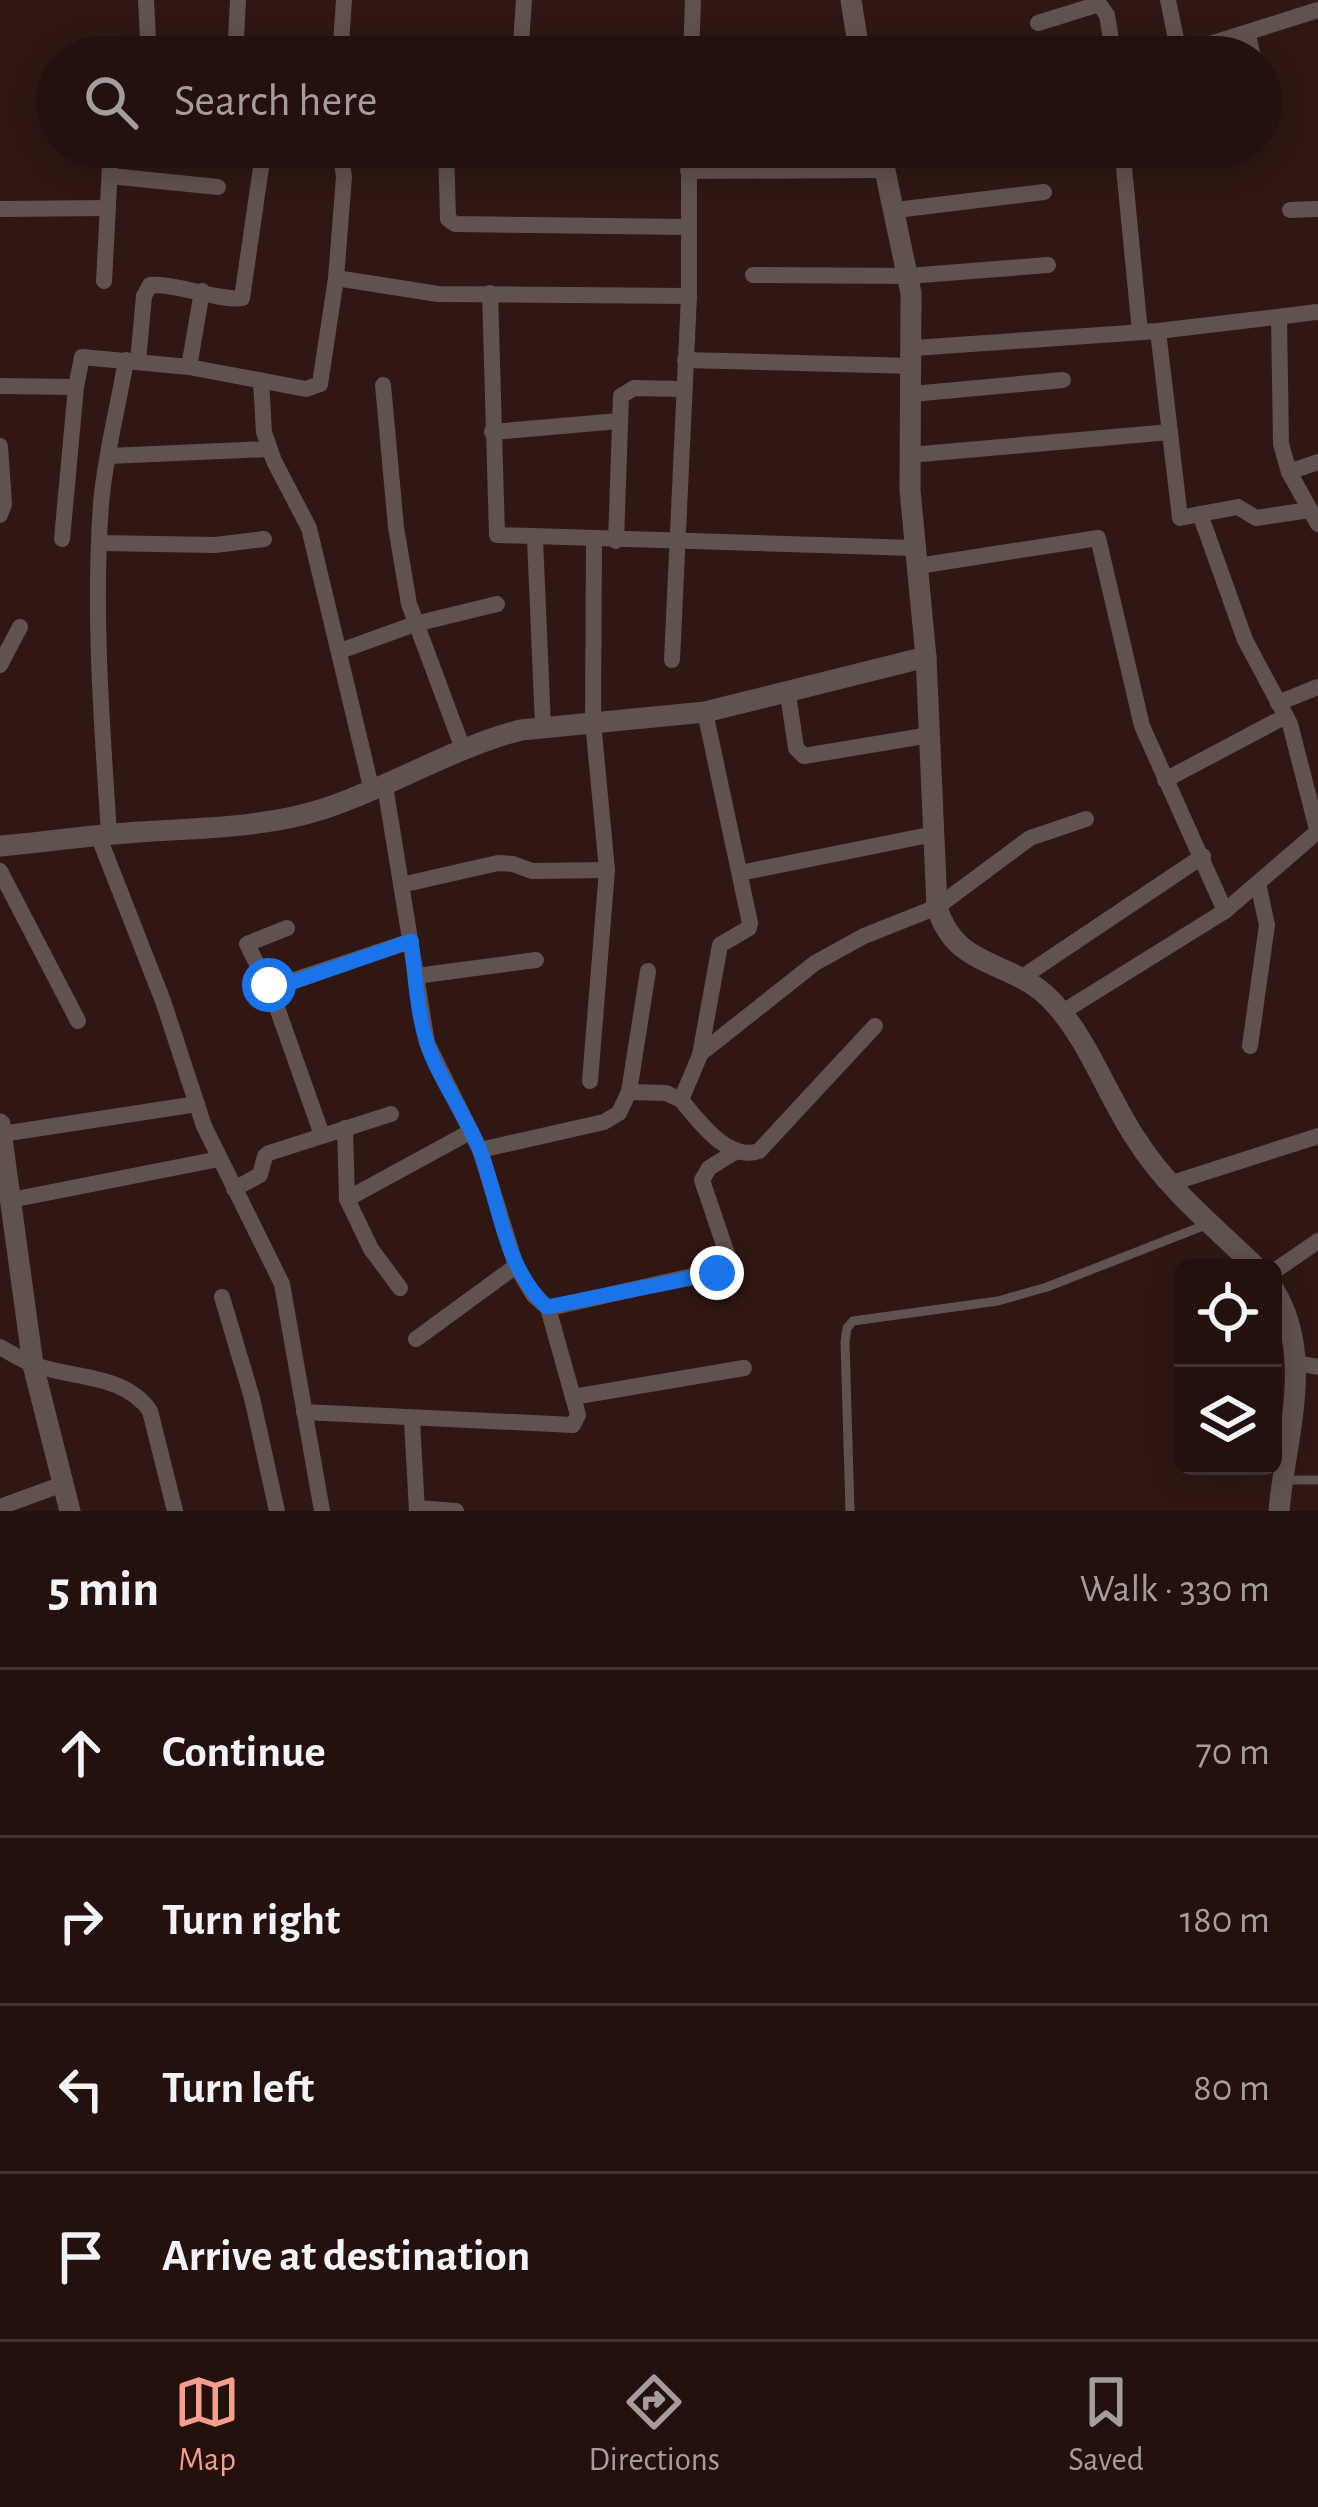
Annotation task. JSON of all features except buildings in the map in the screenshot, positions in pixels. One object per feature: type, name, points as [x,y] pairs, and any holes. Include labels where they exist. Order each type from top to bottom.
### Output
[{"type":"street","points":[[146,0],[148,36]]},
{"type":"street","points":[[236,36],[238,0]]},
{"type":"street","points":[[341,36],[344,0]]},
{"type":"street","points":[[521,36],[524,0]]},
{"type":"street","points":[[692,36],[693,0]]},
{"type":"street","points":[[851,0],[857,36]]},
{"type":"street","points":[[1168,0],[1172,36]]},
{"type":"street","points":[[1038,23],[1099,4],[1107,15],[1110,36]]},
{"type":"street","points":[[1244,36],[1296,8],[1318,10]]},
{"type":"street","points":[[104,281],[110,168]]},
{"type":"street","points":[[261,168],[242,298],[157,284],[146,289],[108,456],[99,543],[104,834],[197,1104],[286,1296],[322,1511]]},
{"type":"street","points":[[62,539],[82,358],[189,367],[306,389],[320,384],[336,278],[343,168]]},
{"type":"street","points":[[447,168],[448,219],[455,224],[687,227]]},
{"type":"street","points":[[672,660],[689,296],[688,168]]},
{"type":"street","points":[[688,171],[733,168]]},
{"type":"street","points":[[886,168],[908,276],[914,357],[910,455],[941,922],[961,950],[1021,978],[1051,999],[1168,1184],[1247,1259]]},
{"type":"street","points":[[1124,168],[1170,432],[1180,518],[1238,507],[1256,518],[1315,516],[1288,472],[1279,419],[1279,317]]},
{"type":"street","points":[[110,176],[218,187]]},
{"type":"street","points":[[896,210],[1044,192]]},
{"type":"street","points":[[0,209],[108,208]]},
{"type":"street","points":[[1290,210],[1318,209]]},
{"type":"street","points":[[753,275],[908,276],[1048,266]]},
{"type":"street","points":[[336,278],[416,293],[689,296]]},
{"type":"street","points":[[189,367],[202,290]]},
{"type":"street","points":[[490,293],[497,535],[616,542],[676,540],[916,557],[1098,538],[1142,725],[1225,910]]},
{"type":"street","points":[[685,360],[914,357],[1318,312]]},
{"type":"street","points":[[912,394],[1063,380]]},
{"type":"street","points":[[261,381],[261,416],[269,449],[309,528],[378,788],[401,885],[427,1042],[480,1150],[516,1266],[546,1306],[578,1414],[573,1425],[304,1412]]},
{"type":"street","points":[[383,385],[396,527],[415,624],[463,749]]},
{"type":"street","points":[[0,386],[76,387]]},
{"type":"street","points":[[616,542],[621,395],[627,389],[682,389]]},
{"type":"street","points":[[492,432],[619,421]]},
{"type":"street","points":[[910,455],[1170,432]]},
{"type":"street","points":[[0,446],[4,504],[0,515]]},
{"type":"street","points":[[108,456],[269,449]]},
{"type":"street","points":[[1288,472],[1318,462]]},
{"type":"street","points":[[1061,1013],[1225,910],[1317,832],[1294,737],[1245,640],[1200,514]]},
{"type":"street","points":[[535,538],[543,726]]},
{"type":"street","points":[[99,543],[201,546],[264,539]]},
{"type":"street","points":[[590,1081],[608,870],[592,722],[594,541]]},
{"type":"street","points":[[340,651],[415,624],[496,604]]},
{"type":"street","points":[[0,665],[20,627]]},
{"type":"street","points":[[0,846],[280,819],[378,788],[463,749],[543,726],[705,712],[926,657]]},
{"type":"street","points":[[1165,780],[1318,687]]},
{"type":"street","points":[[788,694],[796,748],[804,756],[930,735]]},
{"type":"street","points":[[681,1100],[700,1055],[720,945],[749,928],[705,712]]},
{"type":"street","points":[[700,1055],[815,962],[864,935],[937,907],[1013,848],[1086,819]]},
{"type":"street","points":[[740,873],[934,834]]},
{"type":"street","points":[[1021,978],[1203,856]]},
{"type":"street","points":[[401,885],[505,863],[532,872],[608,870]]},
{"type":"street","points":[[0,872],[78,1021]]},
{"type":"street","points":[[1250,1046],[1267,925],[1258,883]]},
{"type":"street","points":[[287,928],[248,944],[269,985],[322,1135]]},
{"type":"street","points":[[269,985],[279,987],[411,941]]},
{"type":"street","points":[[416,976],[536,960]]},
{"type":"street","points":[[480,1150],[604,1122],[619,1113],[629,1092],[648,971]]},
{"type":"street","points":[[546,1306],[724,1269],[728,1257],[702,1180],[710,1168],[735,1152],[759,1151],[874,1026]]},
{"type":"street","points":[[629,1092],[666,1093],[681,1100],[735,1152]]},
{"type":"street","points":[[70,1511],[33,1365],[1,1129],[197,1104]]},
{"type":"street","points":[[234,1189],[260,1175],[265,1156],[391,1114]]},
{"type":"street","points":[[345,1128],[347,1199],[371,1249],[400,1288]]},
{"type":"street","points":[[347,1199],[470,1132]]},
{"type":"street","points":[[1168,1184],[1318,1136]]},
{"type":"street","points":[[11,1200],[219,1159]]},
{"type":"street","points":[[1282,1266],[1318,1241]]},
{"type":"street","points":[[416,1339],[516,1266]]},
{"type":"street","points":[[222,1297],[278,1511]]},
{"type":"street","points":[[1279,1511],[1295,1404],[1307,1365],[1282,1310]]},
{"type":"street","points":[[0,1347],[33,1365],[117,1385],[142,1401],[150,1412],[175,1511]]},
{"type":"street","points":[[573,1396],[744,1368]]},
{"type":"street","points":[[412,1420],[418,1510],[457,1511]]},
{"type":"street","points":[[0,1508],[63,1484]]},
{"type":"lane","points":[[850,1511],[845,1342],[847,1328],[854,1321],[1021,1295],[1208,1224]]},
{"type":"lane","points":[[1281,1480],[1318,1480]]},
{"type":"route","points":[[269,985],[279,987],[411,941],[423,1028],[433,1059],[480,1150],[516,1266],[534,1296],[548,1308],[717,1273]]}]
